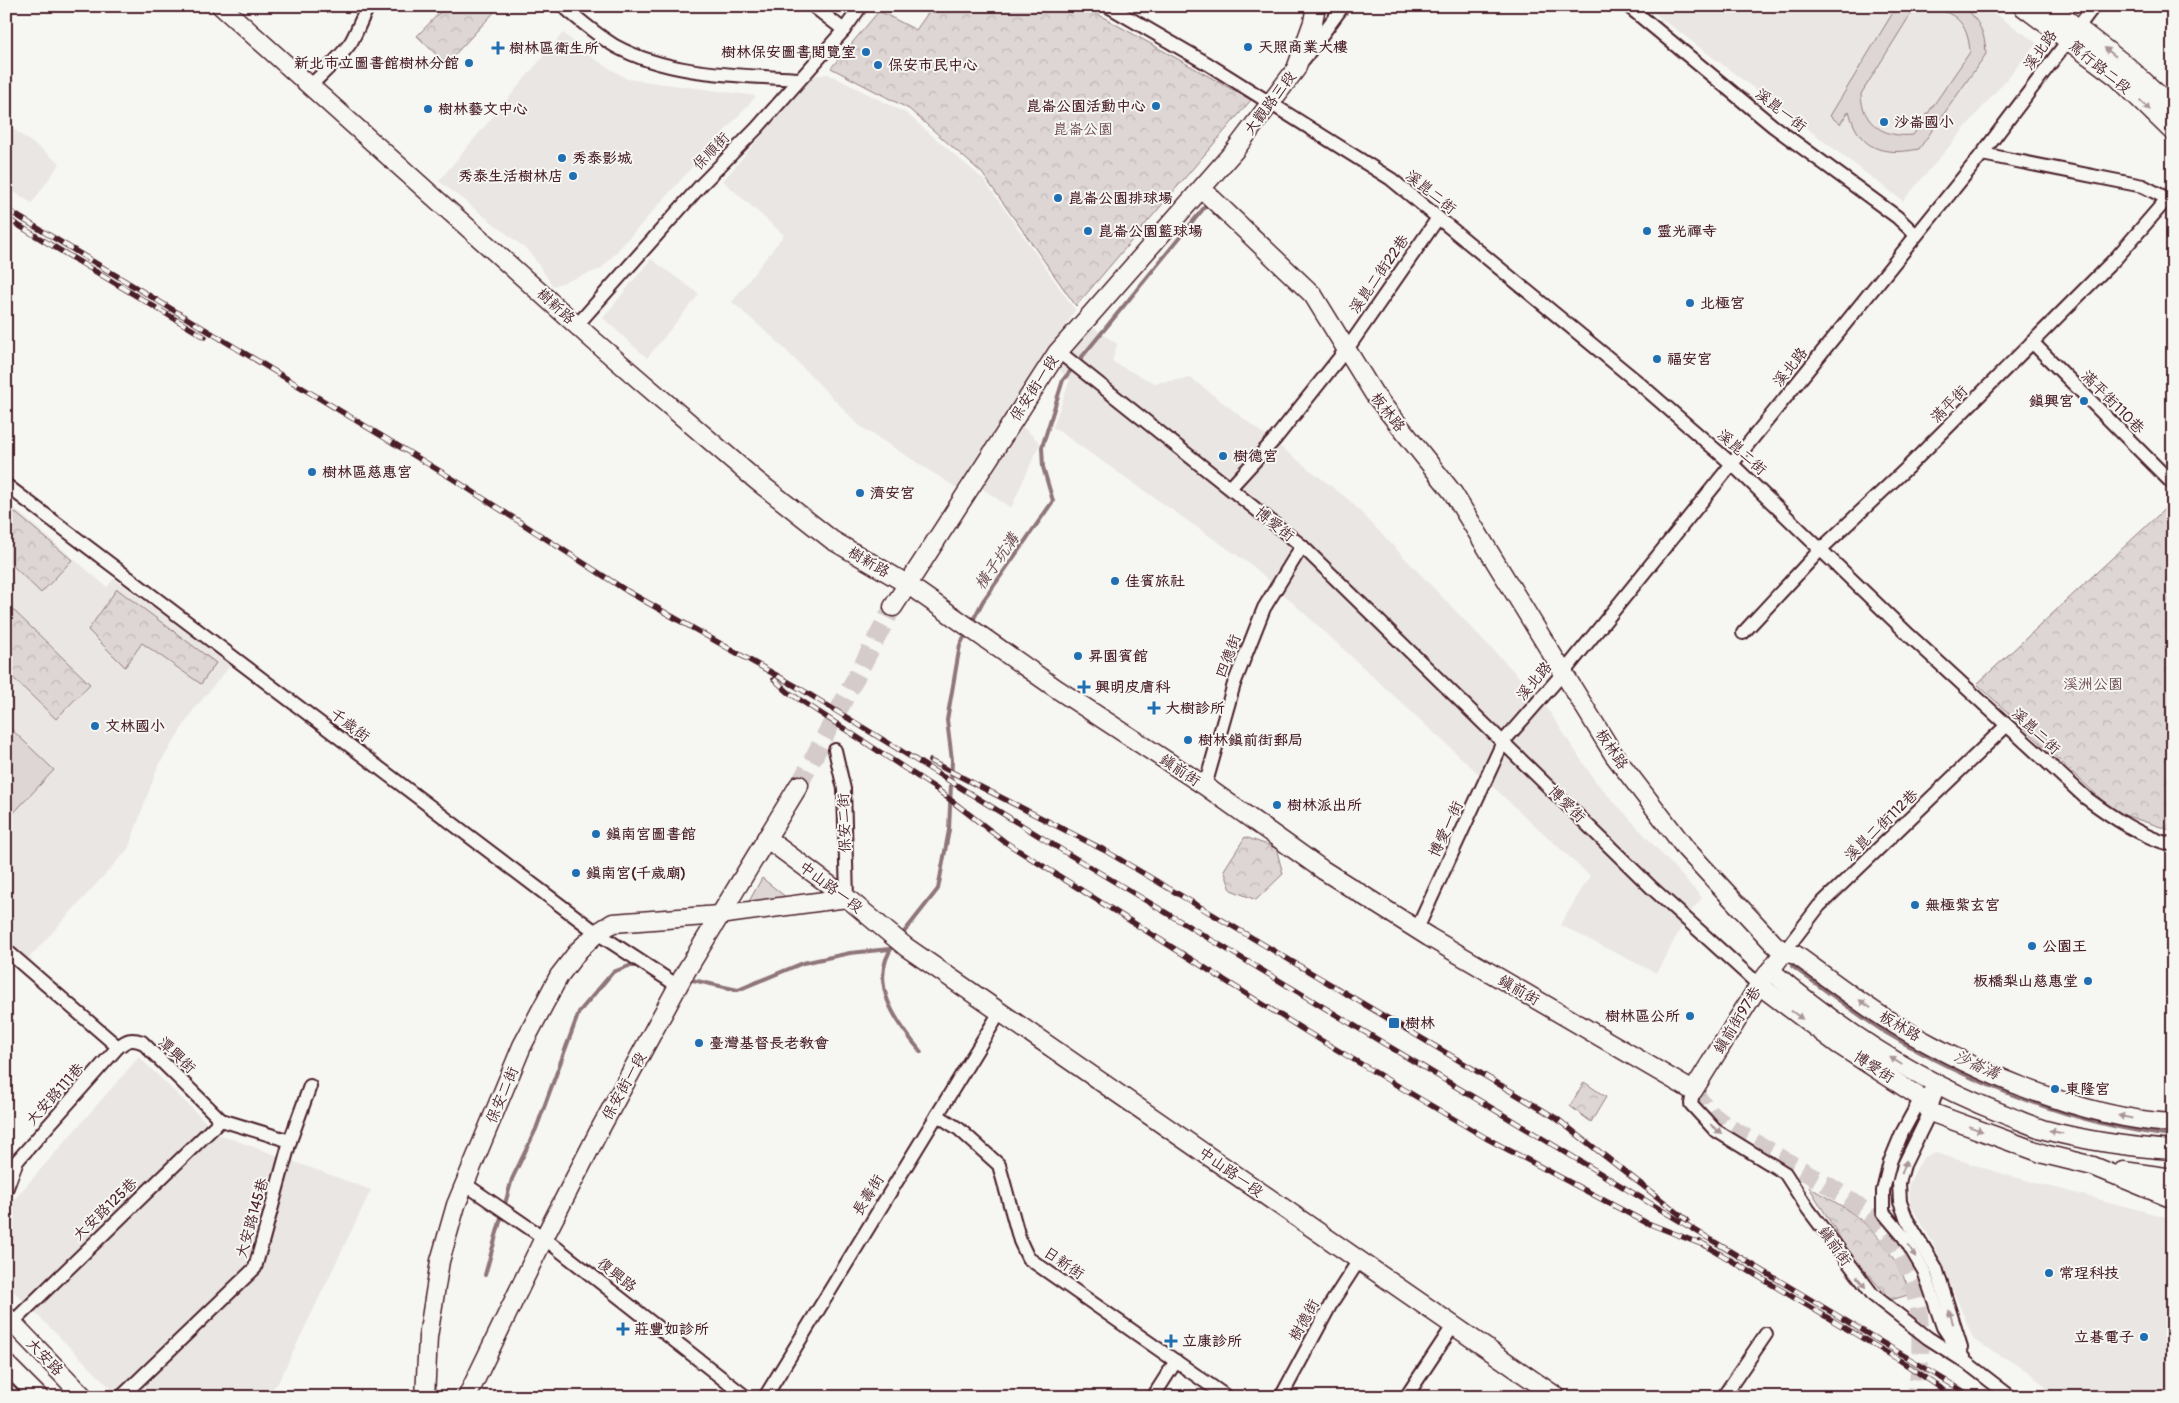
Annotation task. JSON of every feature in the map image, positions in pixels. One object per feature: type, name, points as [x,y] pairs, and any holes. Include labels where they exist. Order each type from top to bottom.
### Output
[{"type":"street","name":"樹新路","points":[[221,6],[577,325],[757,481],[832,540],[907,584]]},
{"type":"street","points":[[310,86],[349,44],[356,32],[359,21],[369,6]]},
{"type":"street","points":[[563,6],[615,46],[663,65],[727,75],[799,79]]},
{"type":"street","points":[[813,6],[844,30]]},
{"type":"street","name":"保順街","points":[[577,325],[702,184],[757,128],[844,30],[860,6]]},
{"type":"street","name":"溪崑二街","points":[[1108,6],[1208,64],[1391,180],[1640,384],[1732,465],[2006,726],[2086,798],[2110,816],[2155,841],[2173,845]]},
{"type":"street","name":"大觀路三段","points":[[1202,189],[1235,150],[1296,69],[1313,22],[1316,6]]},
{"type":"street","points":[[1296,69],[1343,6]]},
{"type":"street","name":"溪崑一街","points":[[1628,6],[1773,126],[1897,218],[1916,235]]},
{"type":"street","name":"篤行路二段","points":[[2022,6],[2128,66],[2173,108]]},
{"type":"street","name":"篤行路二段","points":[[2049,6],[2072,34],[2173,132]]},
{"type":"street","name":"溪北路","points":[[1503,742],[1564,672],[1982,154],[2094,6]]},
{"type":"street","points":[[1982,154],[2143,186],[2170,196]]},
{"type":"street","name":"板林路","points":[[1202,189],[1312,296],[1374,394],[1453,493],[1614,755],[1680,841],[1774,944],[1784,952],[1796,955],[1880,1015],[1935,1046],[2002,1077],[2060,1101],[2126,1117],[2173,1123]]},
{"type":"street","name":"保安街一段","points":[[892,608],[1060,354],[1202,189]]},
{"type":"street","name":"滿平街","points":[[1743,633],[1821,549],[1908,468],[2116,258],[2170,196]]},
{"type":"street","name":"溪崑二街22巷","points":[[1230,488],[1275,439],[1346,349],[1438,218]]},
{"type":"street","name":"滿平街110巷","points":[[2032,342],[2173,484]]},
{"type":"street","name":"博愛街","points":[[1060,354],[1302,546],[1652,888],[1759,985],[1839,1045],[1926,1105],[2044,1154],[2093,1166],[2173,1178]]},
{"type":"street","name":"千歲街","points":[[6,485],[597,933],[657,974],[681,979]]},
{"type":"street","name":"四德街","points":[[1205,786],[1234,684],[1264,608],[1302,546]]},
{"type":"street","name":"鎮前街","points":[[907,584],[1205,786],[1321,868],[1417,929],[1693,1091],[1691,1104],[1715,1130],[1785,1173],[1808,1209],[1873,1295],[1928,1338],[1967,1363],[2011,1397]]},
{"type":"street","name":"溪崑二街112巷","points":[[1784,952],[1819,906],[2006,726]]},
{"type":"street","name":"博愛一街","points":[[1417,929],[1503,742]]},
{"type":"street","name":"保安二街","points":[[425,1397],[428,1337],[440,1261],[456,1205],[522,1046],[559,976],[579,950],[597,933],[612,924],[719,915],[847,898],[844,789],[835,750]]},
{"type":"street","name":"保安街一段","points":[[468,1397],[544,1238],[681,979],[799,785]]},
{"type":"street","name":"中山路一段","points":[[766,838],[847,898],[900,942],[1557,1397]]},
{"type":"street","points":[[6,950],[118,1047]]},
{"type":"street","name":"鎮前街97巷","points":[[1693,1091],[1759,985],[1784,952]]},
{"type":"street","name":"博愛街","points":[[1770,970],[1851,1032],[1938,1086],[1968,1101],[2044,1129],[2121,1146],[2173,1150]]},
{"type":"street","name":"長壽街","points":[[766,1397],[1000,1012]]},
{"type":"street","name":"潭興街","points":[[118,1047],[126,1040],[134,1039],[142,1042],[221,1120],[290,1141]]},
{"type":"street","name":"大安路111巷","points":[[6,1190],[16,1161],[118,1047]]},
{"type":"street","name":"大安路145巷","points":[[121,1397],[255,1268],[290,1141],[310,1086]]},
{"type":"street","points":[[1938,1086],[1926,1105],[1902,1133],[1890,1162],[1884,1191],[1883,1212],[1904,1237],[1924,1271],[1942,1327],[1967,1363]]},
{"type":"street","points":[[1926,1105],[1904,1165],[1899,1184],[1900,1202],[1907,1220],[1936,1268],[1967,1363]]},
{"type":"street","name":"日新街","points":[[937,1115],[960,1128],[999,1165],[1020,1241],[1028,1258],[1227,1397]]},
{"type":"street","name":"大安路125巷","points":[[9,1319],[221,1120]]},
{"type":"street","name":"博愛街","points":[[2093,1166],[2173,1199]]},
{"type":"street","name":"復興路","points":[[464,1184],[544,1238],[746,1397]]},
{"type":"street","name":"樹德街","points":[[1281,1397],[1332,1302],[1359,1260]]},
{"type":"street","name":"大安路","points":[[9,1319],[84,1397]]},
{"type":"street","points":[[1406,1397],[1453,1326]]},
{"type":"street","points":[[1723,1397],[1766,1334]]},
{"type":"street","points":[[1153,1397],[1176,1360]]},
{"type":"street","points":[[6,1364],[39,1397]]},
{"type":"shaded area","name":"沙崙國小","points":[[1645,6],[1984,6],[2037,43],[1903,201]]},
{"type":"shaded area","points":[[563,33],[593,58],[627,79],[756,96],[601,269],[553,286],[530,252],[439,181]]},
{"type":"shaded area","points":[[828,74],[906,113],[984,180],[1075,310],[1012,417],[1040,443],[1011,508],[964,476],[957,488],[860,426],[777,341],[732,302],[784,235],[723,181],[812,76]]},
{"type":"shaded area","points":[[6,124],[60,163],[32,203],[6,187]]},
{"type":"shaded area","points":[[651,259],[699,294],[647,358],[603,318]]},
{"type":"shaded area","points":[[1088,324],[1117,344],[1112,362],[1154,383],[1191,378],[1349,500],[1543,702],[1595,781],[1702,898],[1690,912],[1656,973],[1560,925],[1590,876],[1254,567],[1053,427],[1070,380],[1055,366]]},
{"type":"shaded area","name":"文林國小","points":[[9,504],[107,587],[114,579],[231,665],[194,709],[158,766],[128,849],[28,959],[6,940],[6,506]]},
{"type":"shaded area","points":[[139,1057],[218,1134],[371,1190],[278,1383],[263,1397],[120,1397],[6,1284],[6,1209]]},
{"type":"shaded area","points":[[1936,1153],[2010,1176],[2173,1219],[2173,1397],[2056,1397],[2031,1373],[1974,1340],[1933,1243],[1910,1204],[1909,1184],[1916,1170],[1924,1157]]},
{"type":"green space","points":[[446,6],[500,6],[446,64],[417,36]]},
{"type":"green space","name":"崑崙公園","points":[[933,6],[1083,6],[1251,100],[1076,306],[982,173],[909,109],[831,68],[879,11],[916,30]]},
{"type":"green space","points":[[1897,6],[1965,6],[1978,23],[1983,33],[1986,54],[1919,149],[1894,152],[1874,147],[1859,134],[1853,124],[1849,111],[1840,124],[1830,116]],"holes":[[[1924,9],[1935,10],[1958,19],[1966,33],[1970,52],[1913,135],[1893,134],[1884,131],[1876,127],[1865,113],[1861,94],[1912,12]]]},
{"type":"green space","name":"溪洲公園","points":[[2169,505],[2173,509],[2173,831],[2115,812],[1977,684]]},
{"type":"green space","points":[[11,509],[72,560],[41,593],[6,559],[6,514]]},
{"type":"green space","points":[[117,589],[216,663],[201,684],[142,643],[125,667],[88,630]]},
{"type":"green space","points":[[6,603],[90,684],[56,719],[6,671]]},
{"type":"green space","points":[[6,724],[54,770],[6,821]]},
{"type":"green space","points":[[1245,837],[1276,848],[1283,874],[1256,900],[1231,890],[1224,870]]},
{"type":"green space","points":[[762,878],[792,902],[747,905]]},
{"type":"green space","points":[[1584,1082],[1606,1097],[1591,1122],[1570,1106]]},
{"type":"green space","points":[[1809,1187],[1847,1209],[1871,1230],[1895,1260],[1911,1294],[1891,1300],[1850,1254]]},
{"type":"waterway","name":"橫子坑溝","points":[[971,624],[983,601],[1053,501],[1043,467],[1042,447],[1063,380],[1208,203]]},
{"type":"waterway","name":"橫子坑溝","points":[[901,936],[938,889],[949,830],[952,760],[947,720],[960,645],[967,632]]},
{"type":"waterway","points":[[895,943],[887,957],[883,972],[884,986],[894,1014],[902,1028],[921,1052]]},
{"type":"waterway","points":[[688,979],[738,990],[803,963],[850,953],[890,949]]},
{"type":"waterway","points":[[485,1275],[512,1179],[536,1129],[579,1012],[613,972],[629,966],[640,966]]},
{"type":"waterway","name":"沙崙溝","points":[[1792,966],[1885,1032],[1918,1051],[1987,1084],[2061,1112],[2098,1122],[2173,1136]]},
{"type":"tunnel","points":[[799,785],[893,607]]},
{"type":"tunnel","points":[[1693,1091],[1709,1111],[1722,1122],[1826,1184],[1857,1205],[1878,1225],[1895,1246],[1907,1268],[1915,1292],[1919,1316],[1920,1342],[1916,1397]]},
{"type":"railway","points":[[6,209],[453,479],[627,591],[799,688],[1065,852],[1973,1397]]},
{"type":"railway","points":[[6,218],[205,337]]},
{"type":"railway","points":[[774,679],[788,692],[935,788],[1005,842],[1307,1032],[1486,1138],[1645,1222],[1706,1246]]},
{"type":"railway","points":[[930,761],[1104,850],[1556,1118],[1687,1220]]},
{"type":"railway","points":[[1700,1242],[1901,1361],[1954,1397]]},
{"type":"place","name":"天照商業大樓","points":[[1248,47]]},
{"type":"place","name":"樹林區衛生所","points":[[498,48]]},
{"type":"place","name":"樹林保安圖書閱覽室","points":[[866,52]]},
{"type":"place","name":"新北市立圖書館樹林分館","points":[[469,63]]},
{"type":"place","name":"保安市民中心","points":[[878,65]]},
{"type":"place","name":"崑崙公園活動中心","points":[[1156,106]]},
{"type":"place","name":"樹林藝文中心","points":[[428,109]]},
{"type":"place","name":"沙崙國小","points":[[1884,122]]},
{"type":"place","name":"秀泰影城","points":[[562,158]]},
{"type":"place","name":"秀泰生活樹林店","points":[[573,176]]},
{"type":"place","name":"崑崙公園排球場","points":[[1058,198]]},
{"type":"place","name":"崑崙公園籃球場","points":[[1088,231]]},
{"type":"place","name":"靈光禪寺","points":[[1647,231]]},
{"type":"place","name":"北極宮","points":[[1690,303]]},
{"type":"place","name":"福安宮","points":[[1657,359]]},
{"type":"place","name":"鎮興宮","points":[[2084,401]]},
{"type":"place","name":"樹德宮","points":[[1223,456]]},
{"type":"place","name":"樹林區慈惠宮","points":[[312,472]]},
{"type":"place","name":"濟安宮","points":[[860,493]]},
{"type":"place","name":"佳賓旅社","points":[[1115,581]]},
{"type":"place","name":"昇園賓館","points":[[1078,656]]},
{"type":"place","name":"興明皮膚科","points":[[1084,687]]},
{"type":"place","name":"大樹診所","points":[[1154,708]]},
{"type":"place","name":"文林國小","points":[[95,726]]},
{"type":"place","name":"樹林鎮前街郵局","points":[[1188,740]]},
{"type":"place","name":"樹林派出所","points":[[1277,805]]},
{"type":"place","name":"鎮南宮圖書館","points":[[596,834]]},
{"type":"place","name":"鎮南宮(千歲廟)","points":[[576,873]]},
{"type":"place","name":"無極紫玄宮","points":[[1915,905]]},
{"type":"place","name":"公園王","points":[[2032,946]]},
{"type":"place","name":"板橋梨山慈惠堂","points":[[2088,981]]},
{"type":"place","name":"樹林區公所","points":[[1690,1016]]},
{"type":"place","name":"樹林","points":[[1394,1023]]},
{"type":"place","name":"臺灣基督長老教會","points":[[699,1043]]},
{"type":"place","name":"東隆宮","points":[[2055,1089]]},
{"type":"place","name":"常珵科技","points":[[2049,1273]]},
{"type":"place","name":"莊豐如診所","points":[[623,1329]]},
{"type":"place","name":"立碁電子","points":[[2144,1337]]},
{"type":"place","name":"立康診所","points":[[1171,1341]]}]
